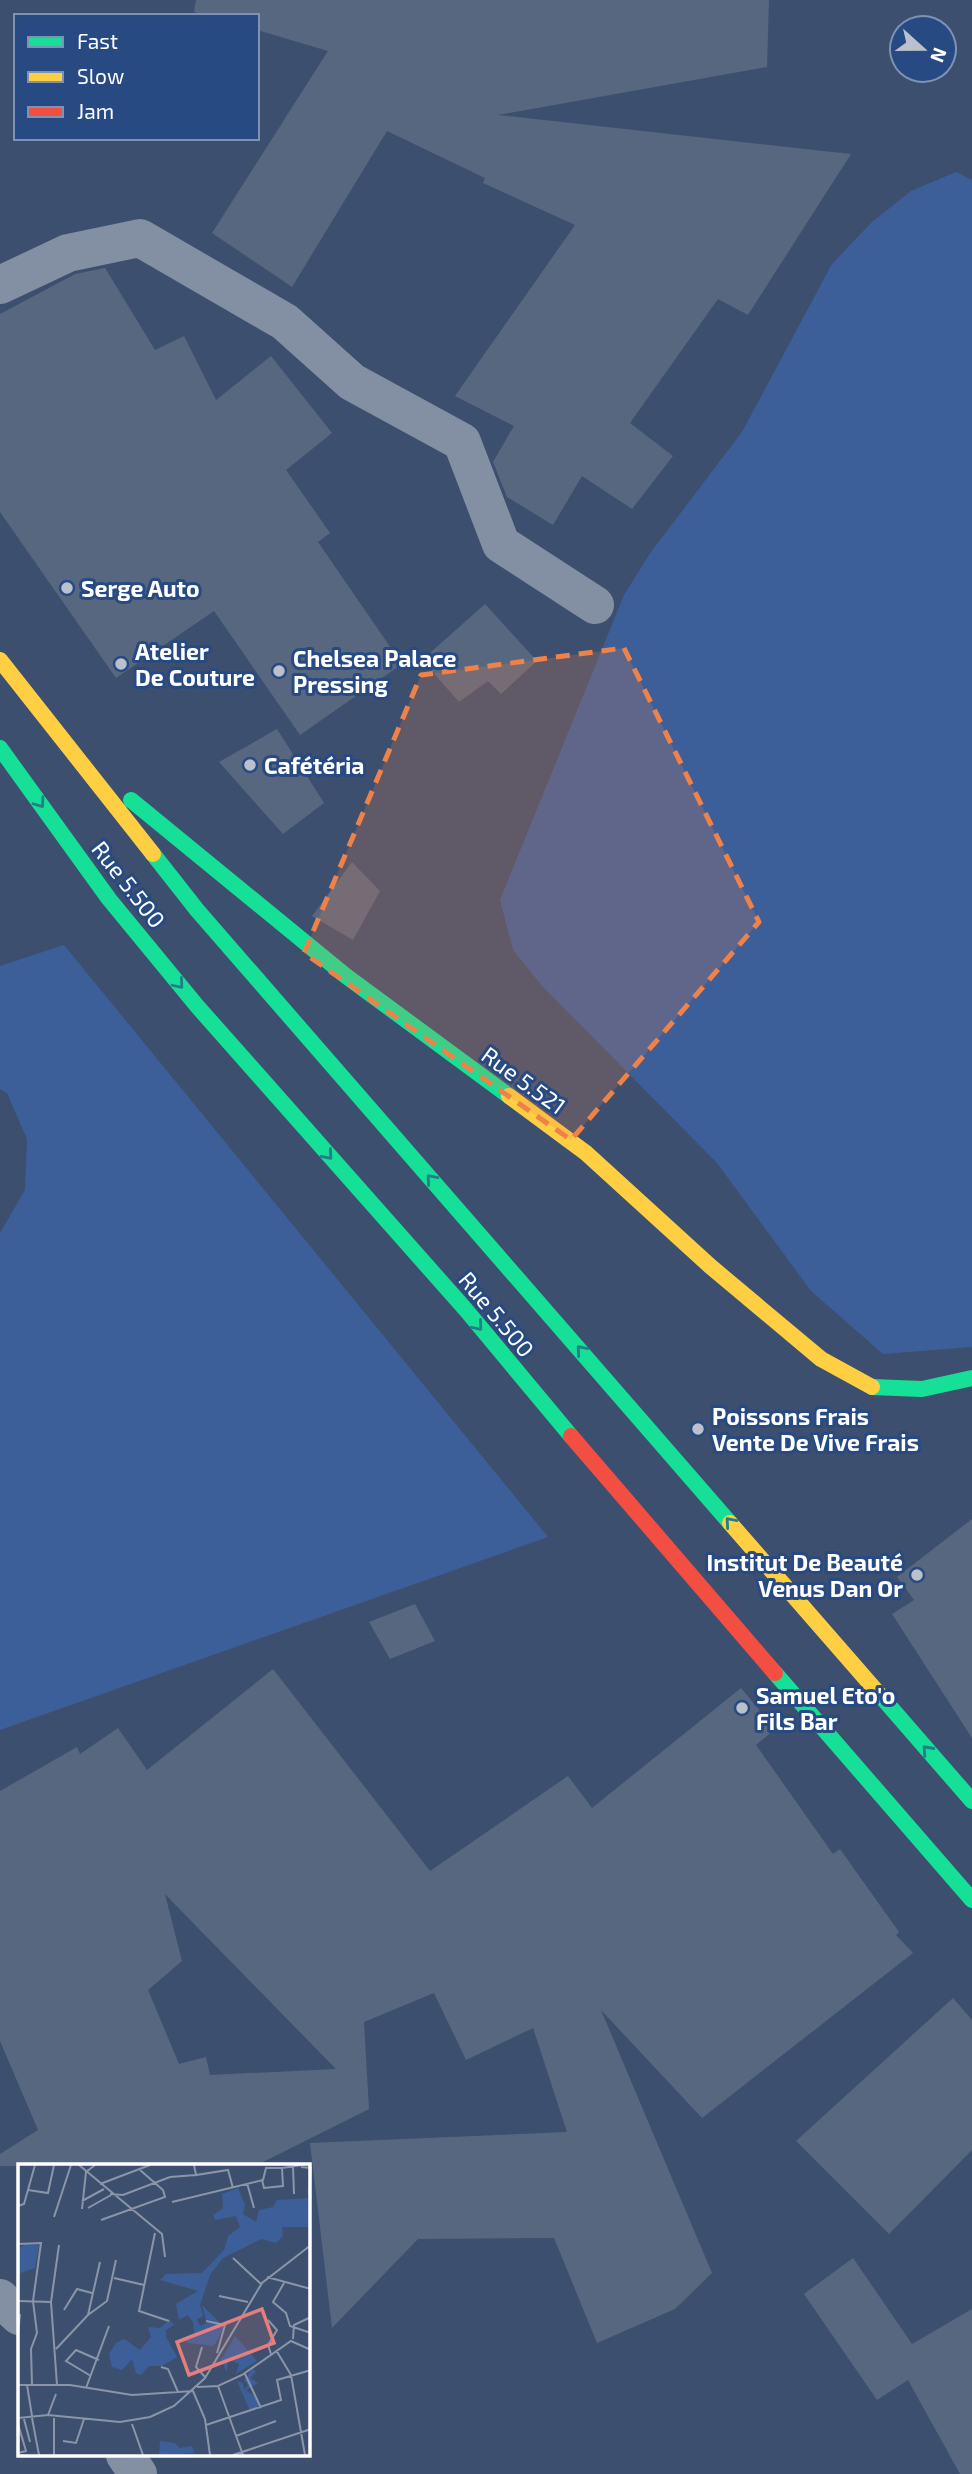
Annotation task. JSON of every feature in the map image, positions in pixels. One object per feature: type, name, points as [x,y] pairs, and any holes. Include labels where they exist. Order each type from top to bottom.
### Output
[{"type":"main road","name":"Rue 5.500","points":[[0,660],[197,910],[972,1801]]},
{"type":"main road","name":"Rue 5.521","points":[[68,747],[313,950],[448,1054],[586,1153],[710,1266],[821,1359],[872,1387],[922,1389],[972,1378]]},
{"type":"main road","name":"Rue 5.500","points":[[0,748],[108,899],[197,1006],[466,1310],[572,1438],[972,1899]]},
{"type":"street","points":[[0,285],[68,253],[140,238],[285,322],[352,382],[462,442],[501,544],[595,605]]},
{"type":"street","points":[[0,2298],[18,2315]]},
{"type":"street","points":[[126,2456],[138,2474]]},
{"type":"highlighted area","points":[[624,648],[759,922],[571,1140],[304,953],[421,675]]},
{"type":"shaded area","points":[[956,172],[972,180],[972,1347],[883,1354],[811,1291],[717,1163],[544,988],[513,950],[500,900],[624,595],[651,552],[742,432],[832,264],[871,223],[911,191]]},
{"type":"shaded area","points":[[64,945],[548,1537],[0,1730],[0,1233],[25,1190],[27,1139],[7,1093],[0,1089],[0,966]]},
{"type":"building","points":[[196,0],[769,0],[767,67],[498,115],[851,154],[748,315],[718,299],[630,423],[673,456],[632,509],[582,476],[553,525],[507,497],[493,462],[514,426],[455,396],[575,225],[483,183],[485,178],[387,131],[292,287],[212,233],[328,51],[259,31],[259,14],[194,12]]},
{"type":"building","points":[[105,268],[155,350],[184,336],[216,400],[271,356],[332,433],[286,470],[330,533],[318,542],[402,664],[300,735],[214,611],[116,678],[0,512],[0,314],[75,274]]},
{"type":"building","points":[[485,604],[537,661],[501,694],[488,681],[459,702],[422,660]]},
{"type":"building","points":[[277,729],[324,803],[283,834],[219,762]]},
{"type":"building","points":[[352,862],[380,891],[353,940],[312,916]]},
{"type":"building","points":[[972,1519],[972,1738],[892,1614],[914,1600],[897,1577]]},
{"type":"building","points":[[415,1604],[435,1641],[390,1659],[369,1622]]},
{"type":"building","points":[[273,1669],[430,1871],[568,1776],[592,1808],[741,1688],[775,1729],[756,1745],[833,1854],[840,1849],[899,1932],[896,1935],[913,1953],[702,2118],[601,2010],[712,2273],[675,2309],[597,2343],[554,2238],[418,2239],[332,2328],[310,2143],[567,2132],[533,2028],[466,2060],[434,1993],[364,2022],[369,2109],[259,2164],[0,2166],[0,2154],[38,2130],[0,2041],[0,1791],[77,1747],[80,1754],[118,1728],[147,1770]],"holes":[[[165,1894],[336,2069],[210,2075],[206,2057],[179,2064],[148,1990],[182,1961]]]},
{"type":"building","points":[[953,1998],[972,2020],[972,2150],[889,2234],[796,2141]]},
{"type":"building","points":[[853,2258],[912,2344],[972,2309],[972,2474],[960,2474],[908,2380],[877,2400],[804,2294]]},
{"type":"traffic: fast","points":[[0,748],[109,899],[197,1006],[466,1310],[571,1436]]},
{"type":"traffic: fast","points":[[131,800],[346,976],[509,1096]]},
{"type":"traffic: fast","points":[[153,854],[197,910],[730,1523]]},
{"type":"traffic: fast","points":[[872,1387],[922,1389],[972,1378]]},
{"type":"traffic: fast","points":[[775,1673],[972,1900]]},
{"type":"traffic: fast","points":[[879,1694],[972,1801]]},
{"type":"traffic: slow","points":[[0,660],[153,854]]},
{"type":"traffic: slow","points":[[509,1096],[586,1153],[710,1266],[821,1359],[872,1387]]},
{"type":"traffic: slow","points":[[730,1523],[879,1694]]},
{"type":"traffic: jam","points":[[571,1436],[775,1673]]},
{"type":"place","name":"Serge Auto","points":[[67,588]]},
{"type":"place","name":"Atelier De Couture","points":[[121,664]]},
{"type":"place","name":"Chelsea Palace Pressing","points":[[279,671]]},
{"type":"place","name":"Cafétéria","points":[[250,765]]},
{"type":"place","name":"Poissons Frais Vente De Vive Frais","points":[[698,1429]]},
{"type":"place","name":"Institut De Beauté Venus Dan Or","points":[[917,1575]]},
{"type":"place","name":"Samuel Eto'o Fils Bar","points":[[742,1708]]}]
